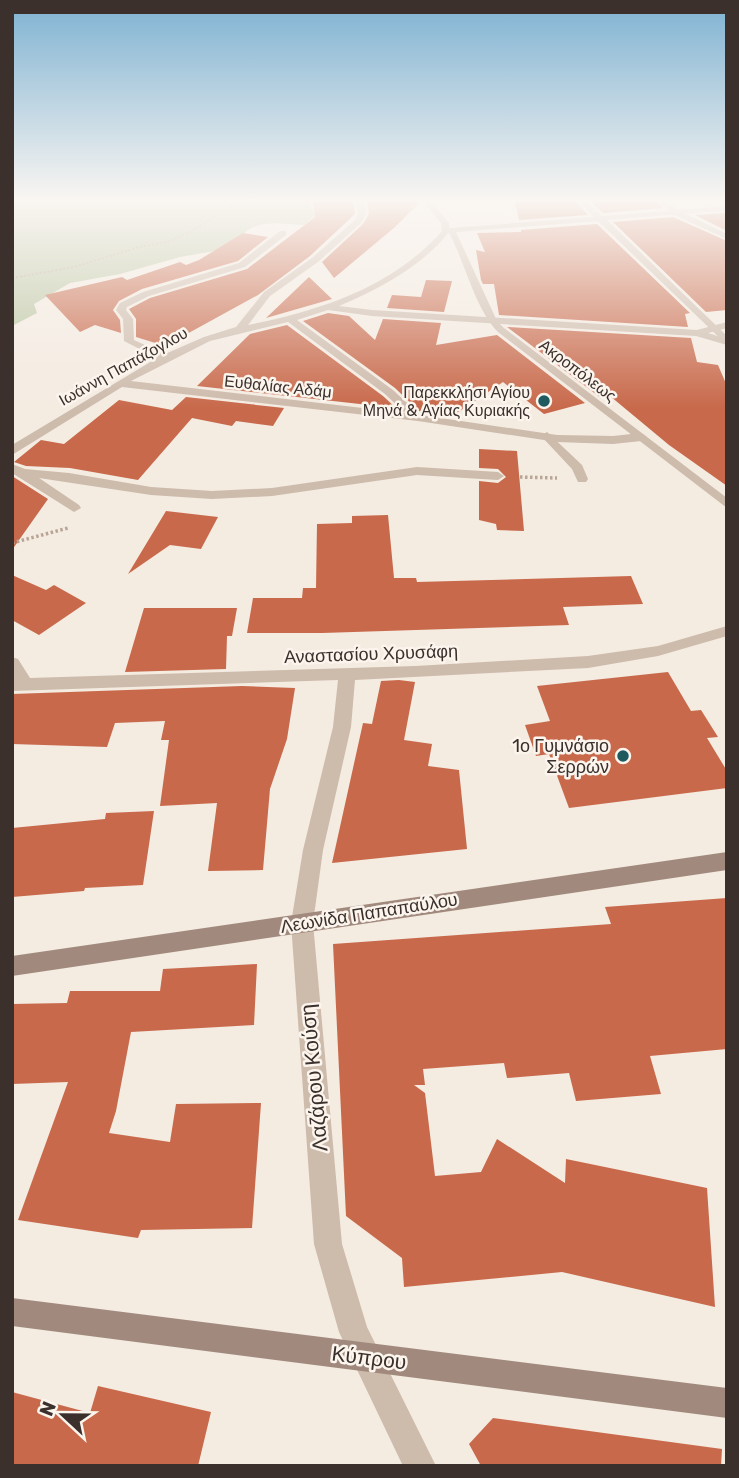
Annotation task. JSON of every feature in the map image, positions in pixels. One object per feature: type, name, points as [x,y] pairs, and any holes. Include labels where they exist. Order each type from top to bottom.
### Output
[{"type":"main road","name":"Λεωνίδα Παπαπαύλου","points":[[12,966],[727,861]]},
{"type":"main road","name":"Κύπρου","points":[[12,1312],[727,1403]]},
{"type":"street","points":[[165,358],[129,341],[129,322],[121,310],[123,305],[146,294],[229,270]]},
{"type":"street","points":[[240,328],[267,294],[301,270]]},
{"type":"street","name":"Ιωάννη Παπάζογλου","points":[[12,451],[165,358],[240,328],[289,319],[327,307],[355,295],[399,270]]},
{"type":"street","name":"Ακροπόλεως","points":[[471,270],[493,322],[509,338],[727,503]]},
{"type":"street","points":[[654,270],[727,342]]},
{"type":"street","points":[[327,307],[493,322],[697,333],[727,342]]},
{"type":"street","points":[[289,319],[388,392],[416,417]]},
{"type":"street","points":[[697,333],[727,325]]},
{"type":"street","name":"Ευθαλίας Αδάμ","points":[[120,383],[416,417],[547,436],[604,441],[641,437]]},
{"type":"street","points":[[547,436],[578,468],[582,479]]},
{"type":"street","points":[[18,470],[161,492],[212,495],[272,492],[416,471],[459,472],[498,477]]},
{"type":"street","points":[[18,470],[74,508]]},
{"type":"street","name":"Αναστασίου Χρυσάφη","points":[[19,685],[518,666],[658,652],[727,631]]},
{"type":"street","points":[[12,663],[19,685]]},
{"type":"street","name":"Λαζάρου Κούση","points":[[348,674],[342,727],[313,850],[302,923],[328,1244],[336,1285],[363,1357],[420,1466]]},
{"type":"path","points":[[12,278],[63,270]]},
{"type":"path","points":[[498,477],[582,479]]},
{"type":"path","points":[[12,543],[42,537],[84,520],[85,516],[74,508]]},
{"type":"green space","points":[[12,270],[134,270],[70,283],[34,304],[37,313],[12,326]]},
{"type":"building","points":[[157,270],[207,270],[142,289],[119,301],[113,310],[120,320],[121,333],[95,325],[80,332],[45,295],[122,277],[127,280]]},
{"type":"building","points":[[244,270],[291,270],[258,295],[165,346],[136,337],[136,319],[129,309],[150,298]]},
{"type":"building","points":[[328,270],[344,270],[334,278]]},
{"type":"building","points":[[479,270],[645,270],[690,313],[685,314],[688,327],[499,315],[494,284],[483,284]]},
{"type":"building","points":[[663,270],[727,270],[727,310],[706,312]]},
{"type":"building","points":[[309,277],[332,299],[266,318]]},
{"type":"building","points":[[426,280],[452,281],[444,312],[387,308],[392,295],[421,297]]},
{"type":"building","points":[[328,313],[349,316],[375,340],[383,319],[441,323],[436,345],[497,335],[585,403],[544,414],[503,382],[451,417],[419,411],[395,388],[303,321]]},
{"type":"building","points":[[287,325],[396,408],[197,386],[250,334]]},
{"type":"building","points":[[507,327],[691,338],[697,362],[718,365],[727,386],[727,486],[669,445],[610,396],[601,398]]},
{"type":"building","points":[[186,397],[284,408],[273,426],[236,421],[232,426],[192,418],[138,480],[70,468],[26,466],[14,462],[41,440],[64,444],[119,400],[172,410]]},
{"type":"building","points":[[479,449],[517,451],[524,531],[497,530],[496,524],[479,520],[479,481],[498,483],[506,477],[498,469],[479,468]]},
{"type":"building","points":[[12,476],[48,499],[12,550]]},
{"type":"building","points":[[166,511],[218,517],[201,549],[170,545],[128,574]]},
{"type":"building","points":[[388,515],[394,578],[416,578],[417,582],[631,576],[643,604],[563,607],[569,625],[247,633],[253,598],[302,598],[303,588],[316,588],[317,524],[352,523],[352,516]]},
{"type":"building","points":[[12,575],[46,590],[54,585],[86,603],[39,635],[12,620]]},
{"type":"building","points":[[144,608],[237,608],[232,636],[227,636],[226,669],[125,672]]},
{"type":"building","name":"1ο Γυμνάσιο Σερρών","points":[[668,672],[691,711],[701,710],[718,737],[707,738],[727,771],[727,788],[569,808],[549,754],[536,756],[525,725],[550,721],[537,686]]},
{"type":"building","points":[[381,681],[415,682],[404,740],[432,744],[428,766],[459,770],[467,849],[332,863],[363,723],[372,724]]},
{"type":"building","points":[[242,686],[295,688],[287,739],[270,789],[263,870],[208,871],[217,803],[160,806],[169,740],[161,740],[165,721],[115,723],[107,747],[12,744],[12,694]]},
{"type":"building","points":[[154,811],[143,885],[85,888],[84,891],[12,897],[12,828],[105,819],[106,813]]},
{"type":"building","points":[[727,898],[727,1049],[650,1056],[661,1094],[576,1101],[569,1073],[507,1078],[504,1063],[423,1069],[425,1085],[414,1085],[425,1093],[435,1176],[481,1172],[497,1139],[565,1183],[566,1159],[707,1188],[715,1307],[562,1272],[404,1287],[402,1258],[346,1216],[333,944],[611,924],[605,907]]},
{"type":"building","points":[[257,964],[254,1025],[131,1032],[116,1111],[109,1133],[170,1142],[176,1104],[261,1103],[252,1228],[141,1230],[138,1238],[18,1220],[68,1082],[12,1084],[12,1004],[67,1003],[70,991],[160,991],[163,969]]},
{"type":"building","points":[[98,1386],[211,1412],[198,1466],[12,1466],[12,1392],[90,1413]]},
{"type":"building","points":[[493,1418],[722,1449],[721,1466],[481,1466],[469,1444]]},
{"type":"place","name":"Παρεκκλήσι Αγίου Μηνά & Αγίας Κυριακής","points":[[544,401]]},
{"type":"place","name":"1ο Γυμνάσιο Σερρών","points":[[623,756]]}]
